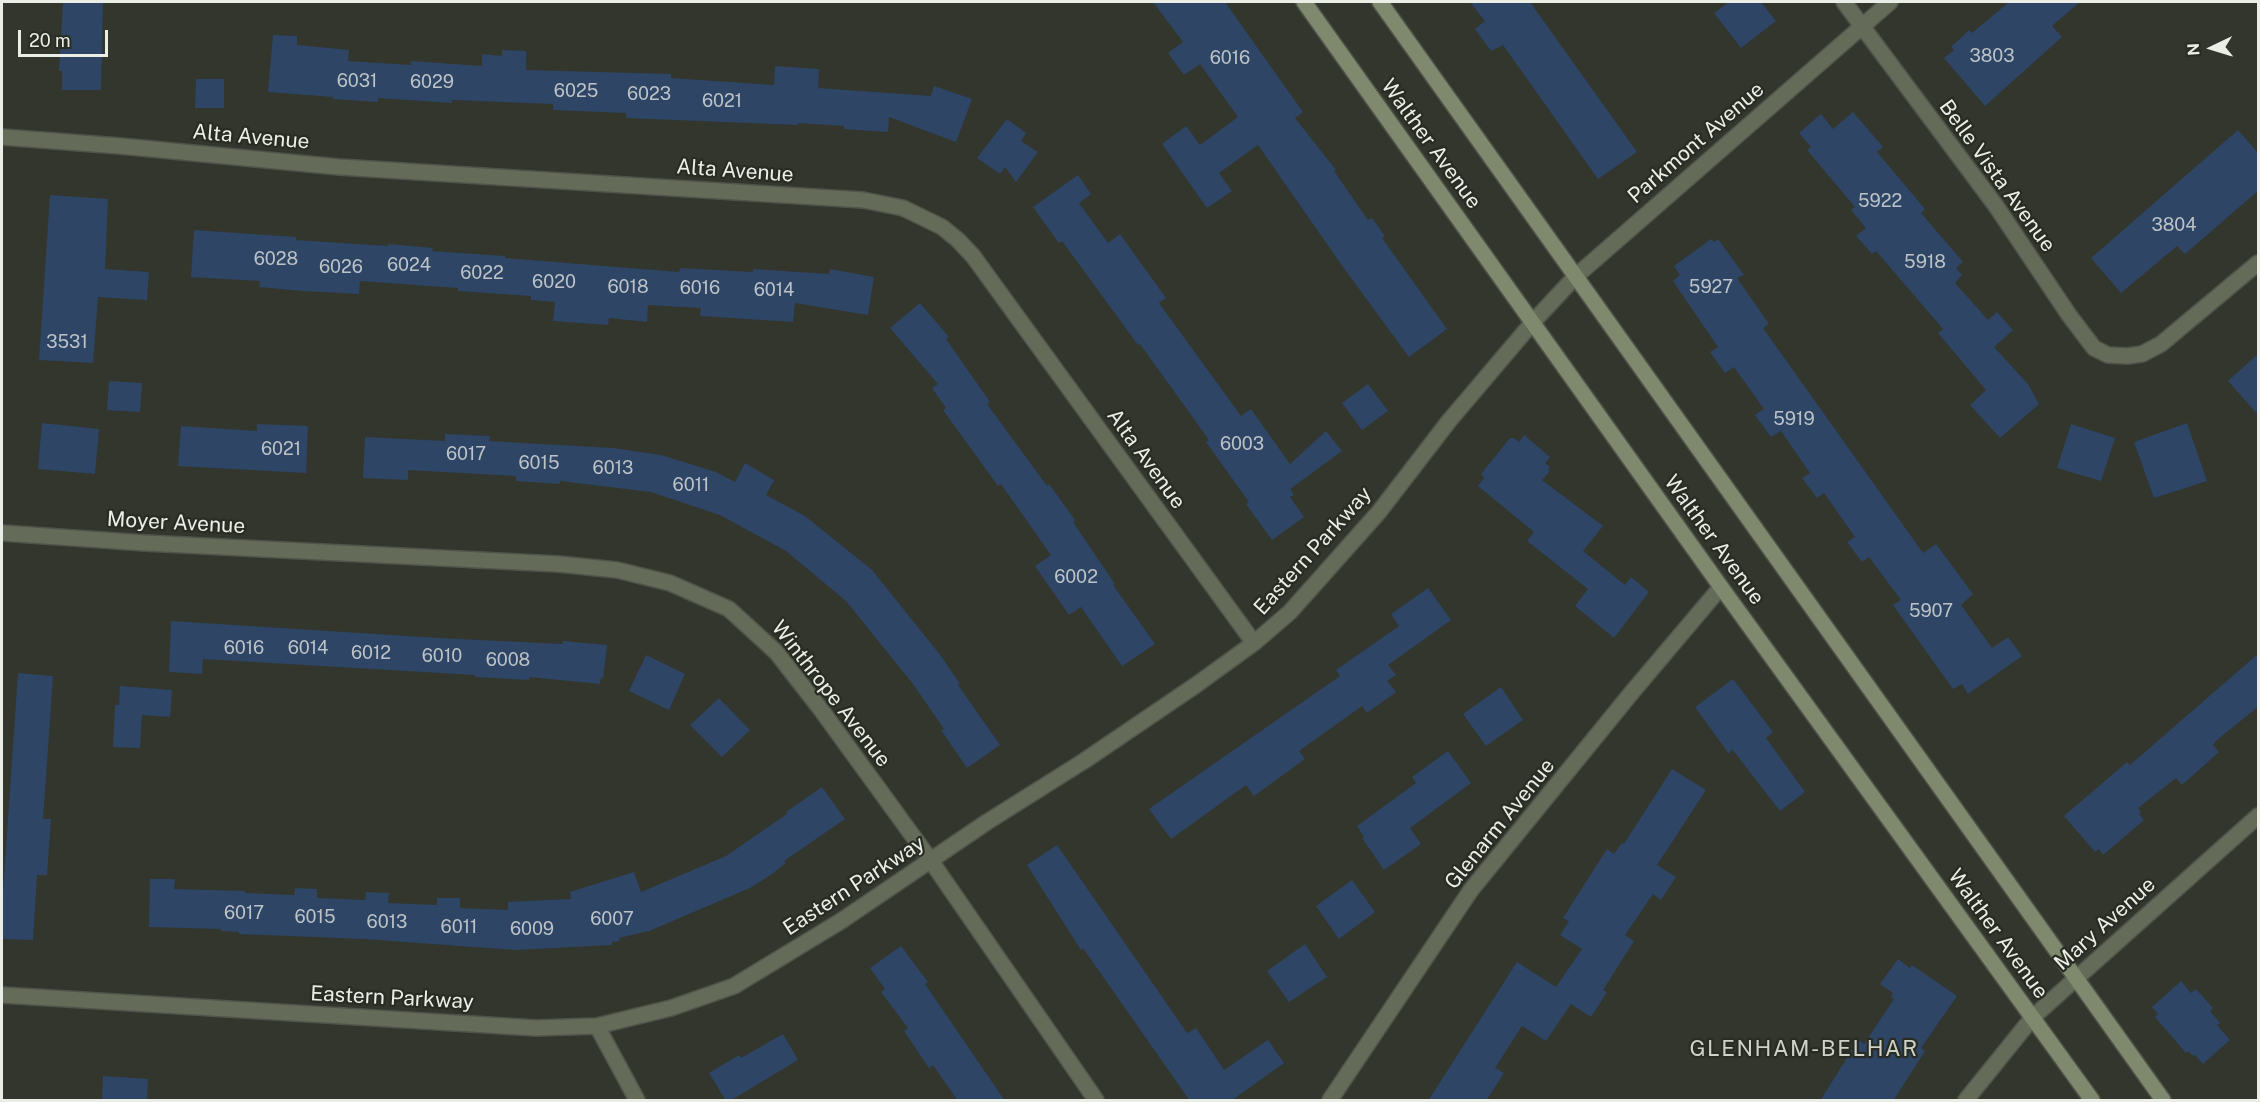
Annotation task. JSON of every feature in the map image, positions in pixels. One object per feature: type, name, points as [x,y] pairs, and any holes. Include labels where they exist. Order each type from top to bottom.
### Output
[{"type":"main road","name":"Walther Avenue","points":[[1304,2],[1721,587],[2092,1101]]},
{"type":"main road","name":"Walther Avenue","points":[[1380,2],[2163,1101]]},
{"type":"street","name":"Belle Vista Avenue","points":[[1844,2],[1996,207],[2094,348],[2108,355],[2142,354],[2161,344],[2259,263]]},
{"type":"street","name":"Parkmont Avenue","points":[[1533,322],[1575,277],[1890,2]]},
{"type":"street","name":"Alta Avenue","points":[[2,137],[339,167],[863,200],[903,208],[942,227],[973,256],[1254,643]]},
{"type":"street","name":"Eastern Parkway","points":[[2,995],[524,1027],[597,1026],[670,1008],[734,986],[841,921],[1131,729],[1254,643],[1290,612],[1326,573],[1379,512],[1449,421],[1533,322]]},
{"type":"street","name":"Moyer Avenue","points":[[2,534],[348,554]]},
{"type":"street","name":"Winthrope Avenue","points":[[348,554],[558,564],[617,570],[670,583],[729,609],[776,652],[822,711],[931,861],[1096,1101]]},
{"type":"street","name":"Glenarm Avenue","points":[[1330,1101],[1472,890],[1633,691],[1721,587]]},
{"type":"street","name":"Mary Avenue","points":[[1966,1101],[2033,1017],[2259,816]]},
{"type":"street","points":[[597,1026],[637,1101]]},
{"type":"building","points":[[63,2],[103,2],[101,90],[62,90],[62,71],[59,71]]},
{"type":"building","points":[[1153,2],[1225,2],[1303,112],[1295,118],[1336,170],[1334,171],[1368,220],[1372,218],[1385,236],[1382,238],[1447,329],[1409,357],[1258,145],[1219,173],[1232,191],[1207,208],[1162,144],[1186,126],[1200,145],[1238,117],[1200,64],[1184,75],[1168,53],[1183,42]]},
{"type":"building","points":[[1470,2],[1530,2],[1637,152],[1598,179],[1503,45],[1491,51],[1475,29],[1485,21]]},
{"type":"building","points":[[1729,2],[1761,2],[1776,21],[1741,48],[1714,13]]},
{"type":"building","points":[[2009,2],[2080,2],[2052,26],[2062,37],[1985,106],[1944,58],[1954,50],[1951,47],[1969,30],[1972,33]]},
{"type":"building","points":[[273,35],[297,36],[297,45],[349,50],[348,61],[411,65],[411,61],[482,66],[482,54],[502,56],[502,50],[526,51],[526,70],[671,74],[671,78],[774,85],[775,66],[819,69],[818,88],[931,96],[934,86],[972,99],[956,142],[889,117],[888,132],[798,123],[798,125],[626,118],[626,113],[553,110],[553,104],[452,100],[452,103],[378,98],[378,102],[333,99],[333,97],[268,92]]},
{"type":"building","points":[[196,79],[224,79],[224,108],[195,108]]},
{"type":"building","points":[[1853,112],[1883,147],[1877,152],[1925,209],[1921,213],[1963,262],[1956,268],[1962,275],[1955,283],[1988,320],[1997,312],[2013,330],[1994,347],[2028,384],[2039,404],[2000,438],[1970,405],[1986,390],[1938,333],[1943,329],[1876,251],[1872,254],[1856,236],[1866,228],[1851,210],[1855,207],[1807,150],[1811,147],[1799,133],[1821,114],[1833,129]]},
{"type":"building","points":[[1007,119],[1026,133],[1021,141],[1038,152],[1016,182],[1005,167],[1000,174],[977,158]]},
{"type":"building","points":[[2238,130],[2259,154],[2259,190],[2185,254],[2177,246],[2121,293],[2091,258]]},
{"type":"building","points":[[1078,175],[1091,194],[1079,203],[1108,243],[1120,234],[1166,298],[1159,303],[1241,416],[1251,409],[1290,464],[1326,431],[1342,451],[1290,489],[1294,495],[1290,497],[1304,517],[1272,540],[1246,504],[1249,502],[1206,442],[1209,440],[1140,344],[1138,345],[1062,241],[1059,243],[1033,207]]},
{"type":"building","points":[[50,195],[108,199],[105,269],[149,272],[147,300],[98,297],[93,363],[39,360]]},
{"type":"building","points":[[194,230],[296,237],[296,240],[388,246],[388,244],[433,248],[432,251],[679,272],[680,268],[753,272],[753,269],[829,274],[830,269],[874,277],[868,315],[795,303],[793,322],[700,316],[701,308],[648,305],[647,322],[609,318],[608,325],[553,321],[555,302],[531,300],[531,296],[360,281],[359,294],[302,291],[259,287],[260,281],[191,277]]},
{"type":"building","points":[[1711,239],[1714,242],[1718,239],[1744,275],[1737,278],[1769,324],[1763,328],[1923,553],[1936,544],[1973,594],[1961,605],[1992,648],[2008,637],[2022,656],[1968,694],[1962,684],[1953,689],[1893,605],[1901,600],[1869,557],[1862,562],[1847,542],[1855,537],[1824,493],[1817,498],[1802,478],[1810,473],[1781,431],[1771,437],[1755,415],[1764,409],[1734,367],[1725,373],[1710,352],[1718,347],[1673,281],[1680,275],[1674,266]]},
{"type":"building","points":[[920,303],[949,337],[946,339],[990,402],[987,404],[1075,520],[1073,522],[1115,584],[1113,585],[1155,644],[1122,666],[1081,607],[1069,615],[1035,566],[1051,555],[1001,484],[998,486],[943,410],[946,408],[932,388],[938,384],[890,328]]},
{"type":"building","points":[[2259,353],[2259,416],[2228,381]]},
{"type":"building","points":[[109,381],[142,383],[140,412],[107,410]]},
{"type":"building","points":[[1368,384],[1388,411],[1362,430],[1342,403]]},
{"type":"building","points":[[42,423],[99,429],[95,474],[38,469]]},
{"type":"building","points":[[2187,423],[2207,481],[2154,498],[2134,442]]},
{"type":"building","points":[[257,424],[308,426],[306,473],[178,466],[181,426],[257,431]]},
{"type":"building","points":[[2071,424],[2115,438],[2101,481],[2057,468]]},
{"type":"building","points":[[445,434],[490,436],[489,441],[613,448],[661,455],[716,472],[735,482],[745,463],[774,480],[766,495],[805,516],[872,570],[941,656],[960,684],[958,685],[1000,745],[967,768],[913,684],[846,601],[786,551],[720,515],[651,492],[560,481],[560,484],[516,481],[516,476],[408,470],[408,480],[363,478],[365,437],[445,441]]},
{"type":"building","points":[[1524,435],[1550,457],[1545,463],[1550,467],[1548,469],[1550,471],[1542,480],[1603,526],[1583,551],[1625,585],[1631,577],[1649,592],[1614,638],[1575,606],[1588,589],[1527,541],[1534,532],[1478,486],[1484,478],[1481,474],[1510,438],[1519,442]]},
{"type":"building","points":[[1428,588],[1451,620],[1388,665],[1396,675],[1387,681],[1396,692],[1367,713],[1362,706],[1299,751],[1305,759],[1254,796],[1246,785],[1171,839],[1149,809],[1340,676],[1336,670],[1399,626],[1391,614]]},
{"type":"building","points":[[171,621],[439,638],[562,644],[563,641],[607,645],[603,679],[601,677],[600,684],[529,677],[529,680],[203,659],[202,674],[169,672]]},
{"type":"building","points":[[2259,653],[2259,706],[2217,740],[2213,745],[2219,752],[2182,785],[2176,778],[2138,808],[2144,820],[2103,855],[2099,849],[2095,852],[2064,816],[2127,762],[2130,765]]},
{"type":"building","points":[[646,655],[685,674],[669,710],[629,691]]},
{"type":"building","points":[[18,673],[53,676],[43,819],[51,819],[47,875],[37,875],[33,940],[2,939],[2,906]]},
{"type":"building","points":[[1733,679],[1773,732],[1766,738],[1805,792],[1780,811],[1732,749],[1729,754],[1695,707]]},
{"type":"building","points":[[120,686],[172,690],[170,717],[142,715],[140,748],[113,747],[115,705],[119,705]]},
{"type":"building","points":[[1501,687],[1523,720],[1486,746],[1463,714]]},
{"type":"building","points":[[719,698],[750,730],[722,757],[690,725]]},
{"type":"building","points":[[1448,751],[1471,783],[1410,828],[1421,844],[1384,870],[1362,838],[1364,837],[1357,826],[1416,783],[1412,777]]},
{"type":"building","points":[[1672,769],[1706,790],[1657,865],[1676,877],[1661,900],[1653,894],[1625,935],[1634,941],[1603,990],[1607,992],[1591,1017],[1571,1004],[1546,1041],[1522,1026],[1495,1068],[1504,1073],[1486,1101],[1428,1101],[1517,962],[1556,987],[1582,949],[1560,935],[1569,921],[1563,918],[1607,849],[1614,854],[1622,843],[1624,844]]},
{"type":"building","points":[[822,787],[845,819],[784,861],[786,863],[772,874],[750,888],[649,931],[619,938],[620,941],[612,942],[612,945],[515,950],[364,939],[239,934],[239,932],[221,931],[221,929],[149,927],[150,879],[175,879],[174,889],[294,895],[295,888],[317,889],[317,898],[365,900],[366,892],[389,893],[388,903],[437,905],[437,898],[460,898],[460,908],[508,910],[508,902],[571,899],[570,892],[634,872],[641,892],[726,856]]},
{"type":"building","points":[[1057,845],[1187,1033],[1196,1028],[1224,1070],[1268,1040],[1284,1063],[1231,1101],[1190,1101],[1083,948],[1081,950],[1027,865]]},
{"type":"building","points":[[1352,880],[1375,912],[1339,939],[1316,906]]},
{"type":"building","points":[[1305,944],[1327,977],[1289,1002],[1267,971]]},
{"type":"building","points":[[901,946],[928,982],[925,984],[1005,1101],[958,1101],[933,1065],[929,1068],[904,1031],[908,1028],[881,992],[885,989],[870,968]]},
{"type":"building","points":[[1898,959],[1910,968],[1912,965],[1957,996],[1921,1048],[1925,1051],[1893,1101],[1820,1101],[1858,1040],[1864,1044],[1894,999],[1891,997],[1893,993],[1880,984]]},
{"type":"building","points":[[2181,981],[2191,993],[2196,989],[2213,1008],[2210,1011],[2220,1023],[2217,1025],[2230,1040],[2203,1064],[2195,1055],[2193,1056],[2188,1051],[2186,1053],[2155,1017],[2158,1014],[2152,1007]]},
{"type":"building","points":[[783,1034],[798,1060],[730,1101],[726,1101],[709,1073],[739,1055],[741,1058]]},
{"type":"building","points":[[103,1076],[148,1079],[147,1101],[102,1101]]},
{"type":"district","name":"GLENHAM-BELHAR","points":[[1804,1049]]}]
